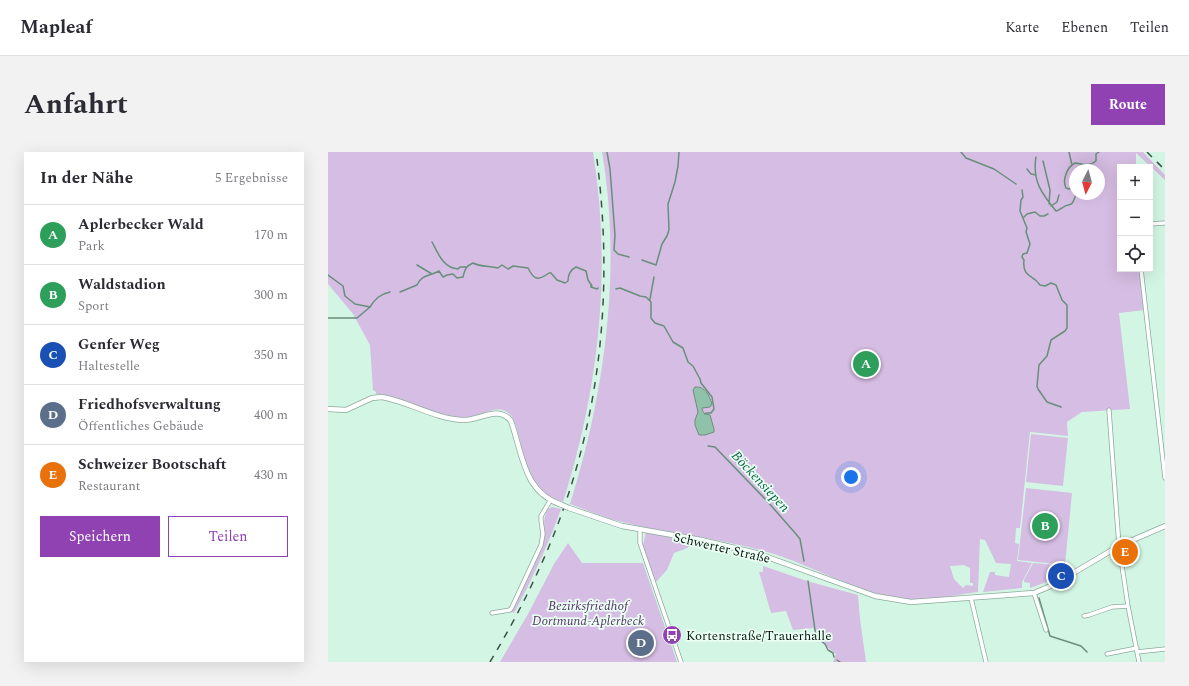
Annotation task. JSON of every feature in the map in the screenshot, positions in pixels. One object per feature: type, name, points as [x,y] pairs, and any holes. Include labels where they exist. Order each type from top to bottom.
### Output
[{"type":"street","points":[[1153,224],[1165,223]]},
{"type":"street","points":[[1142,272],[1165,478]]},
{"type":"street","name":"Schwerter Straße","points":[[328,414],[329,409],[346,410],[372,398],[382,397],[455,419],[472,420],[496,412],[505,414],[511,421],[530,480],[539,492],[550,501],[610,522],[640,530],[701,540],[756,553],[886,599],[911,602],[1034,593],[1053,585],[1119,546],[1165,526]]},
{"type":"street","points":[[1109,410],[1119,546],[1128,606],[1139,662]]},
{"type":"street","points":[[492,613],[510,610],[512,607],[541,545],[543,534],[540,520],[550,501]]},
{"type":"street","points":[[640,530],[640,544],[681,662]]},
{"type":"street","points":[[1034,593],[1046,630]]},
{"type":"street","points":[[971,598],[986,662]]},
{"type":"street","points":[[1084,616],[1112,608],[1128,606]]},
{"type":"street","points":[[1107,654],[1137,650],[1165,649]]},
{"type":"green space","points":[[328,152],[593,152],[599,196],[601,241],[599,329],[586,416],[563,502],[542,491],[531,475],[514,421],[507,412],[497,409],[472,418],[460,419],[376,394],[373,390],[370,345],[353,314],[328,284]]},
{"type":"green space","points":[[602,152],[1143,152],[1165,175],[1165,180],[1153,169],[1153,164],[1148,164],[1136,153],[1136,164],[1117,164],[1117,272],[1140,272],[1145,310],[1119,313],[1130,409],[1082,412],[1067,422],[1068,436],[1030,432],[1020,528],[1016,528],[1015,543],[1019,544],[1017,561],[1032,563],[1022,582],[1022,588],[983,592],[990,572],[995,572],[995,575],[1009,577],[1011,564],[996,563],[985,540],[980,539],[978,592],[920,600],[895,598],[877,594],[777,555],[749,547],[701,537],[692,545],[674,553],[667,570],[655,583],[643,545],[647,528],[610,519],[570,504],[593,418],[601,374],[607,330],[610,285],[608,196]],"holes":[[[964,565],[970,568],[970,583],[973,583],[973,586],[966,585],[963,588],[954,579],[950,566]]]},
{"type":"green space","points":[[1031,434],[1068,438],[1063,486],[1026,482]]},
{"type":"green space","points":[[1026,488],[1072,493],[1065,565],[1018,560]]},
{"type":"green space","points":[[552,507],[561,509],[551,536],[514,613],[512,612],[544,540],[544,521],[546,513],[548,509]]},
{"type":"green space","name":"Bezirksfriedhof Dortmund-Aplerbeck","points":[[568,543],[582,563],[643,563],[677,662],[500,662],[528,614],[554,564]]},
{"type":"green space","points":[[1033,563],[1070,566],[1071,568],[1047,582],[1030,588],[1030,583],[1024,582],[1024,580]]},
{"type":"green space","points":[[763,566],[807,581],[858,595],[866,662],[833,662],[836,654],[821,642],[813,628],[793,630],[786,611],[771,613],[759,572],[763,572]]},
{"type":"shaded area","name":"Böckensiepen","points":[[695,387],[701,388],[708,394],[712,404],[710,407],[702,408],[704,413],[710,415],[714,429],[714,432],[705,435],[699,435],[695,425],[698,412],[693,390]]},
{"type":"waterway","points":[[607,152],[610,169],[615,235],[614,250],[618,254],[629,257]]},
{"type":"waterway","points":[[642,260],[656,265],[662,244],[667,236],[669,230],[668,204],[675,182],[679,152]]},
{"type":"waterway","points":[[961,152],[966,158],[994,169],[1016,184]]},
{"type":"waterway","points":[[1069,152],[1072,164]]},
{"type":"waterway","points":[[1091,164],[1096,161],[1096,154],[1099,152]]},
{"type":"waterway","points":[[1036,157],[1035,173],[1039,187],[1046,199],[1056,211],[1072,204],[1074,200]]},
{"type":"waterway","points":[[1043,161],[1050,190],[1049,204]]},
{"type":"waterway","points":[[1074,164],[1080,164]]},
{"type":"waterway","points":[[1027,169],[1031,174],[1036,175]]},
{"type":"waterway","points":[[1069,169],[1065,178],[1065,185],[1066,188],[1069,189]]},
{"type":"waterway","points":[[1022,190],[1023,197],[1021,200],[1020,211],[1027,228],[1026,232],[1030,244],[1027,253],[1023,254],[1022,257],[1024,260],[1026,273],[1040,285],[1045,286],[1051,283],[1056,285],[1062,300],[1067,305],[1067,328],[1051,340],[1047,356],[1039,365],[1037,386],[1047,402],[1061,407]]},
{"type":"waterway","points":[[1051,206],[1057,202],[1059,195]]},
{"type":"waterway","points":[[1024,217],[1027,214],[1035,212],[1040,216],[1048,214]]},
{"type":"waterway","points":[[432,242],[439,255],[448,266],[458,269],[460,267],[466,267]]},
{"type":"waterway","name":"Böckensiepen","points":[[400,292],[417,285],[423,277],[439,271],[443,277],[453,274],[457,278],[463,277],[466,268],[473,263],[498,268],[502,265],[508,269],[513,266],[528,268],[534,277],[539,278],[551,273],[557,280],[565,283],[568,281],[569,274],[572,269],[576,267],[586,271],[588,280],[592,286]]},
{"type":"waterway","points":[[417,265],[432,274]]},
{"type":"waterway","name":"Böckensiepen","points":[[328,275],[343,286],[345,296],[355,304],[370,307],[378,297],[390,292]]},
{"type":"waterway","points":[[650,299],[654,277]]},
{"type":"waterway","name":"Böckensiepen","points":[[591,284],[591,287],[598,288]]},
{"type":"waterway","name":"Böckensiepen","points":[[616,289],[620,288],[646,297],[651,302],[651,318],[655,323],[664,326],[673,342],[683,348],[688,362],[693,366],[701,383],[712,397],[714,409],[711,413],[705,414]]},
{"type":"waterway","points":[[328,318],[357,318],[370,307]]},
{"type":"waterway","name":"Böckensiepen","points":[[708,446],[715,447],[767,501],[796,534],[800,539],[804,561]]},
{"type":"waterway","name":"Böckensiepen","points":[[808,581],[816,637],[825,644],[828,650],[833,653],[834,657]]},
{"type":"waterway","points":[[1039,598],[1050,636],[1081,646],[1087,652]]},
{"type":"railway","points":[[490,662],[524,601],[556,529],[574,477],[587,424],[597,370],[602,317],[604,262],[602,207],[596,152]]},
{"type":"railway","points":[[1147,152],[1165,170]]},
{"type":"place","name":"Aplerbecker Wald","points":[[866,364]]},
{"type":"place","name":"Waldstadion","points":[[1045,526]]},
{"type":"place","name":"Schweizer Bootschaft","points":[[1125,552]]},
{"type":"place","name":"Genfer Weg","points":[[1061,576]]},
{"type":"place","name":"Kortenstraße/Trauerhalle","points":[[672,635]]},
{"type":"place","name":"Friedhofsverwaltung","points":[[641,643]]}]
